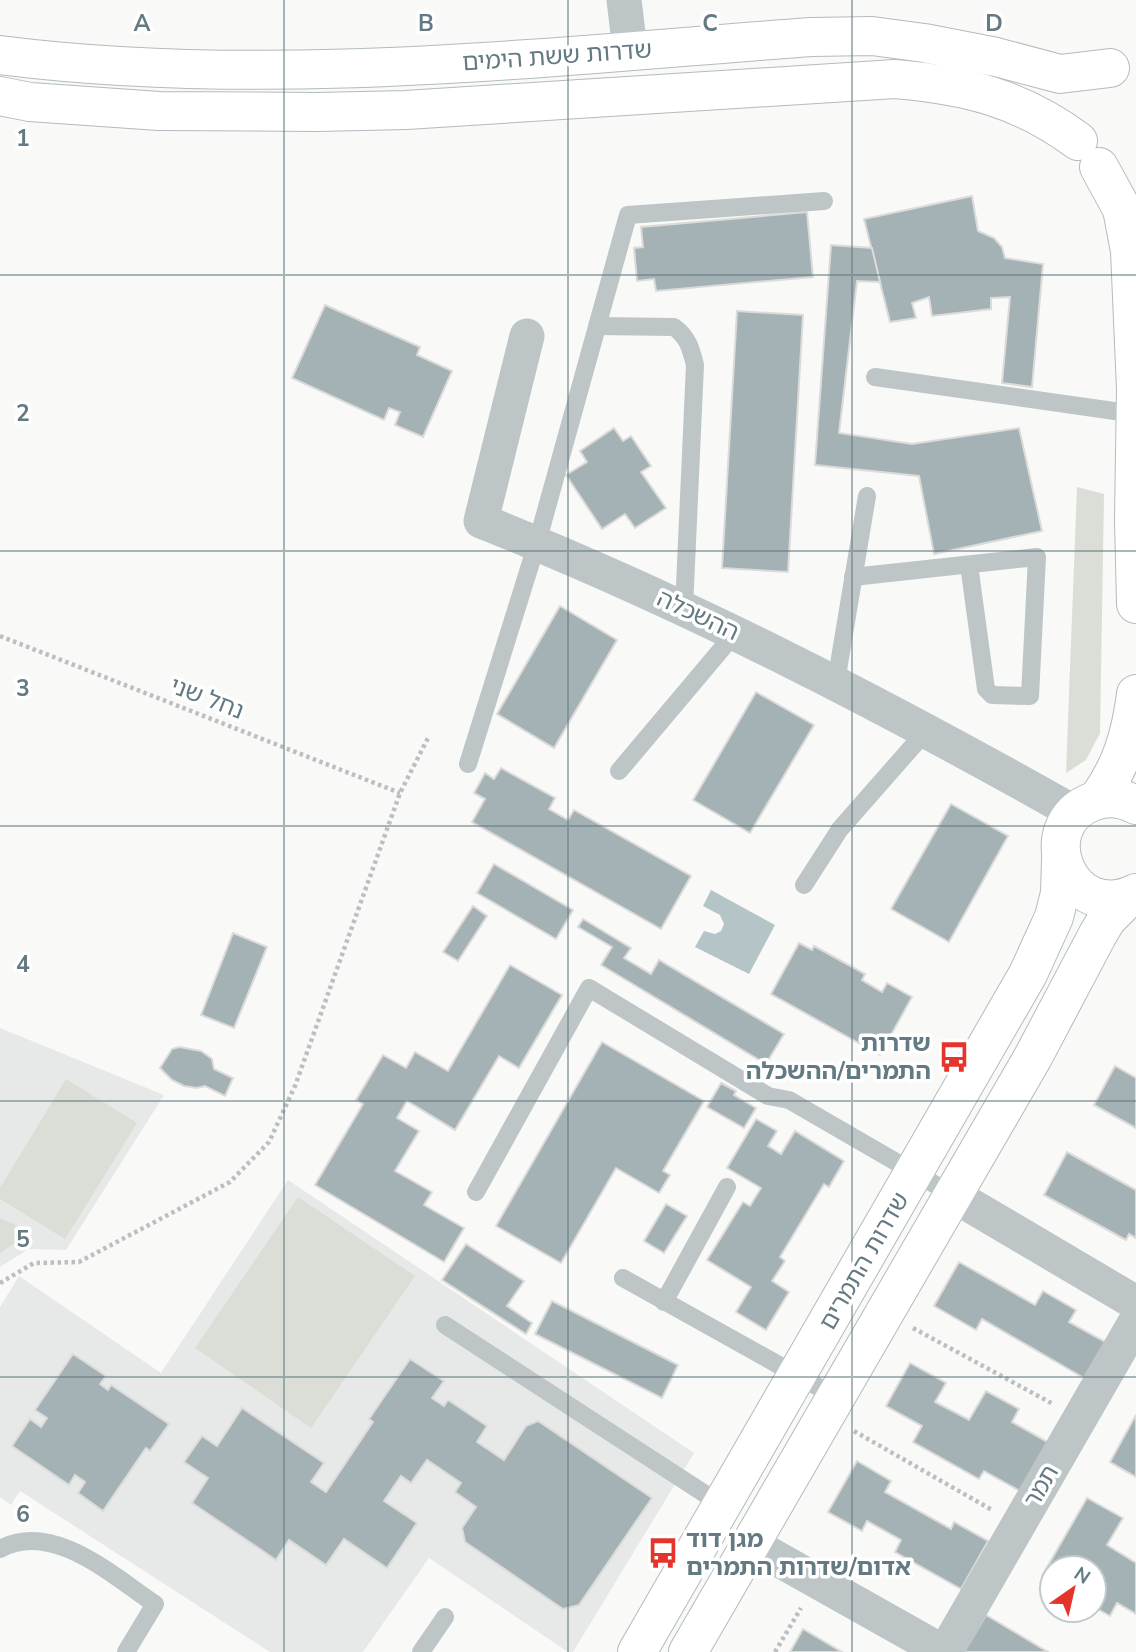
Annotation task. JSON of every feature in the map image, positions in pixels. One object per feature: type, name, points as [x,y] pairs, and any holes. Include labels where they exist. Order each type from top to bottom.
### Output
[{"type":"street","points":[[624,0],[630,50]]},
{"type":"street","name":"שדרות ששת הימים","points":[[0,55],[145,69],[315,71],[811,37],[872,36],[996,57],[1060,74],[1123,66]]},
{"type":"street","points":[[1123,66],[1091,80],[1079,99],[1074,120],[1089,154],[1122,209],[1128,233],[1134,307],[1136,604]]},
{"type":"street","name":"שדרות ששת הימים","points":[[0,96],[30,102],[159,111],[330,112],[406,110],[895,79],[964,87],[1010,101],[1035,113],[1089,154]]},
{"type":"street","points":[[1089,154],[1120,176],[1136,176]]},
{"type":"street","name":"ההשכלה","points":[[527,336],[481,521],[537,543],[736,632],[927,730],[1086,806]]},
{"type":"street","points":[[1086,806],[1111,781],[1121,762],[1133,719],[1136,694]]},
{"type":"street","points":[[1086,806],[1121,799],[1136,805]]},
{"type":"street","name":"שדרות התמרים","points":[[637,1652],[1004,1020],[1045,941],[1060,893],[1060,848],[1064,829],[1086,806]]},
{"type":"street","points":[[1061,858],[1068,876],[1092,896],[1111,899],[1133,894]]},
{"type":"street","name":"שדרות התמרים","points":[[688,1652],[1042,1042],[1098,934],[1107,919],[1133,894]]},
{"type":"street","points":[[953,1195],[1136,1303]]},
{"type":"street","name":"תמר","points":[[751,1544],[944,1652],[1136,1321]]},
{"type":"lane","points":[[468,764],[537,543],[628,215],[824,201]]},
{"type":"lane","points":[[597,326],[674,327],[691,346],[695,365],[684,608]]},
{"type":"lane","points":[[875,377],[1136,414]]},
{"type":"lane","points":[[836,682],[867,496]]},
{"type":"lane","points":[[853,577],[1037,557],[1030,696],[992,695],[986,689],[969,565]]},
{"type":"lane","points":[[619,771],[736,632]]},
{"type":"lane","points":[[804,885],[840,830],[927,730]]},
{"type":"lane","points":[[476,1192],[589,988],[768,1096],[789,1100],[953,1195]]},
{"type":"lane","points":[[664,1302],[727,1187]]},
{"type":"lane","points":[[623,1278],[797,1376],[831,1406]]},
{"type":"lane","points":[[445,1325],[722,1505]]},
{"type":"lane","points":[[0,1549],[30,1541],[53,1543],[72,1549],[155,1604],[126,1652]]},
{"type":"lane","points":[[421,1652],[445,1617]]},
{"type":"path","name":"נחל שני","points":[[0,636],[400,793]]},
{"type":"path","points":[[0,1283],[34,1263],[79,1262],[230,1182],[269,1142],[295,1086],[400,793],[428,738]]},
{"type":"path","points":[[884,1313],[1080,1419]]},
{"type":"path","points":[[831,1406],[1018,1525]]},
{"type":"path","points":[[775,1652],[817,1580]]},
{"type":"shaded area","points":[[1077,487],[1104,494],[1100,733],[1086,760],[1066,773]]},
{"type":"shaded area","points":[[711,890],[775,925],[749,974],[695,947],[704,931],[715,934],[721,931],[724,924],[720,915],[703,906]]},
{"type":"shaded area","points":[[0,1028],[164,1095],[66,1250],[29,1249],[0,1267]]},
{"type":"shaded area","points":[[66,1079],[137,1123],[65,1239],[0,1199],[0,1188]]},
{"type":"shaded area","points":[[288,1180],[694,1453],[573,1652],[568,1652],[429,1558],[363,1652],[270,1652],[20,1491],[11,1505],[0,1497],[0,1307],[19,1276],[161,1373]]},
{"type":"shaded area","points":[[298,1197],[415,1276],[311,1428],[195,1348]]},
{"type":"shaded area","points":[[0,1218],[31,1232],[0,1253]]},
{"type":"building","points":[[972,196],[978,231],[994,238],[1002,247],[1005,258],[1043,264],[1032,387],[1002,383],[1010,297],[991,298],[991,309],[932,316],[929,297],[912,303],[916,318],[890,322],[864,219]]},
{"type":"building","points":[[807,212],[813,277],[656,291],[654,279],[637,281],[634,248],[643,247],[641,227]]},
{"type":"building","points":[[831,245],[872,248],[880,282],[857,281],[839,433],[912,444],[1019,428],[1042,531],[934,554],[919,476],[815,465]]},
{"type":"building","points":[[325,305],[420,347],[417,355],[452,371],[423,437],[395,425],[400,412],[389,408],[384,420],[292,378]]},
{"type":"building","points":[[737,311],[803,315],[788,572],[722,568]]},
{"type":"building","points":[[614,428],[623,441],[631,436],[651,466],[641,472],[666,508],[635,528],[625,514],[602,529],[566,475],[587,462],[580,451]]},
{"type":"building","points":[[560,606],[617,640],[554,748],[497,714]]},
{"type":"building","points":[[756,692],[814,725],[750,833],[693,800]]},
{"type":"building","points":[[501,768],[555,798],[549,809],[568,820],[574,810],[691,876],[661,929],[472,822],[485,799],[474,793],[485,773],[494,779]]},
{"type":"building","points":[[951,804],[1008,836],[949,942],[891,909]]},
{"type":"building","points":[[494,864],[573,910],[556,939],[477,893]]},
{"type":"building","points":[[473,906],[487,916],[458,961],[443,952]]},
{"type":"building","points":[[583,919],[631,948],[624,958],[651,974],[659,960],[784,1034],[766,1064],[601,965],[612,947],[578,927]]},
{"type":"building","points":[[233,933],[267,947],[234,1028],[201,1015]]},
{"type":"building","points":[[799,943],[812,950],[814,946],[865,974],[862,980],[882,992],[887,983],[912,997],[880,1055],[771,994]]},
{"type":"building","points":[[510,965],[562,995],[519,1068],[499,1056],[455,1130],[407,1101],[397,1118],[419,1131],[395,1171],[432,1192],[424,1205],[464,1228],[444,1262],[315,1185],[363,1104],[356,1100],[383,1055],[406,1068],[415,1052],[448,1071]]},
{"type":"building","points":[[602,1042],[704,1101],[663,1171],[670,1175],[659,1193],[616,1168],[561,1263],[496,1226]]},
{"type":"building","points":[[179,1047],[201,1051],[212,1059],[214,1069],[233,1078],[225,1096],[205,1086],[184,1086],[172,1080],[160,1068],[172,1049]]},
{"type":"building","points":[[1115,1066],[1136,1078],[1136,1128],[1094,1105]]},
{"type":"building","points":[[721,1083],[736,1091],[734,1095],[756,1108],[744,1128],[707,1107]]},
{"type":"building","points":[[756,1119],[777,1131],[768,1146],[781,1154],[795,1131],[844,1161],[829,1187],[824,1184],[780,1257],[785,1261],[772,1281],[789,1292],[766,1330],[736,1312],[751,1287],[707,1260],[743,1202],[750,1206],[761,1188],[727,1168]]},
{"type":"building","points":[[1067,1152],[1136,1190],[1136,1238],[1129,1234],[1126,1240],[1044,1195]]},
{"type":"building","points":[[666,1204],[687,1216],[664,1253],[644,1241]]},
{"type":"building","points":[[466,1244],[524,1281],[507,1306],[532,1323],[526,1334],[442,1280]]},
{"type":"building","points":[[959,1262],[1035,1305],[1043,1291],[1076,1310],[1069,1322],[1105,1342],[1084,1378],[982,1319],[976,1330],[934,1306]]},
{"type":"building","points":[[552,1301],[678,1365],[662,1398],[535,1334]]},
{"type":"building","points":[[73,1354],[106,1376],[100,1384],[108,1390],[111,1385],[169,1424],[150,1451],[146,1448],[103,1511],[78,1493],[85,1482],[75,1475],[69,1485],[12,1446],[30,1419],[41,1427],[47,1418],[35,1410]]},
{"type":"building","points":[[410,1359],[444,1381],[432,1398],[444,1406],[448,1400],[487,1426],[477,1442],[504,1460],[526,1426],[538,1421],[652,1498],[579,1605],[563,1609],[465,1542],[462,1528],[476,1507],[455,1492],[461,1483],[427,1460],[411,1483],[401,1476],[384,1501],[417,1523],[387,1568],[344,1539],[326,1565],[289,1540],[276,1560],[192,1503],[208,1478],[184,1462],[202,1436],[217,1446],[242,1408],[324,1463],[311,1482],[326,1492],[373,1422],[369,1419]]},
{"type":"building","points":[[910,1363],[946,1383],[935,1402],[969,1420],[986,1391],[1019,1409],[1012,1422],[1056,1447],[1029,1496],[984,1471],[979,1479],[913,1442],[922,1426],[886,1406]]},
{"type":"building","points":[[1136,1415],[1136,1477],[1110,1462]]},
{"type":"building","points":[[857,1461],[891,1481],[885,1492],[951,1529],[954,1522],[988,1541],[961,1589],[895,1552],[901,1540],[867,1521],[862,1531],[828,1512]]},
{"type":"building","points":[[1087,1498],[1123,1518],[1107,1545],[1136,1563],[1136,1614],[1117,1603],[1110,1616],[1108,1615],[1108,1554],[1055,1554]]},
{"type":"building","points":[[986,1615],[1048,1652],[964,1652]]},
{"type":"building","points":[[803,1629],[842,1652],[790,1652]]},
{"type":"place","name":"שדרות התמרים/ההשכלה","points":[[954,1057]]},
{"type":"place","name":"מגן דוד אדום/שדרות התמרים","points":[[663,1553]]}]
